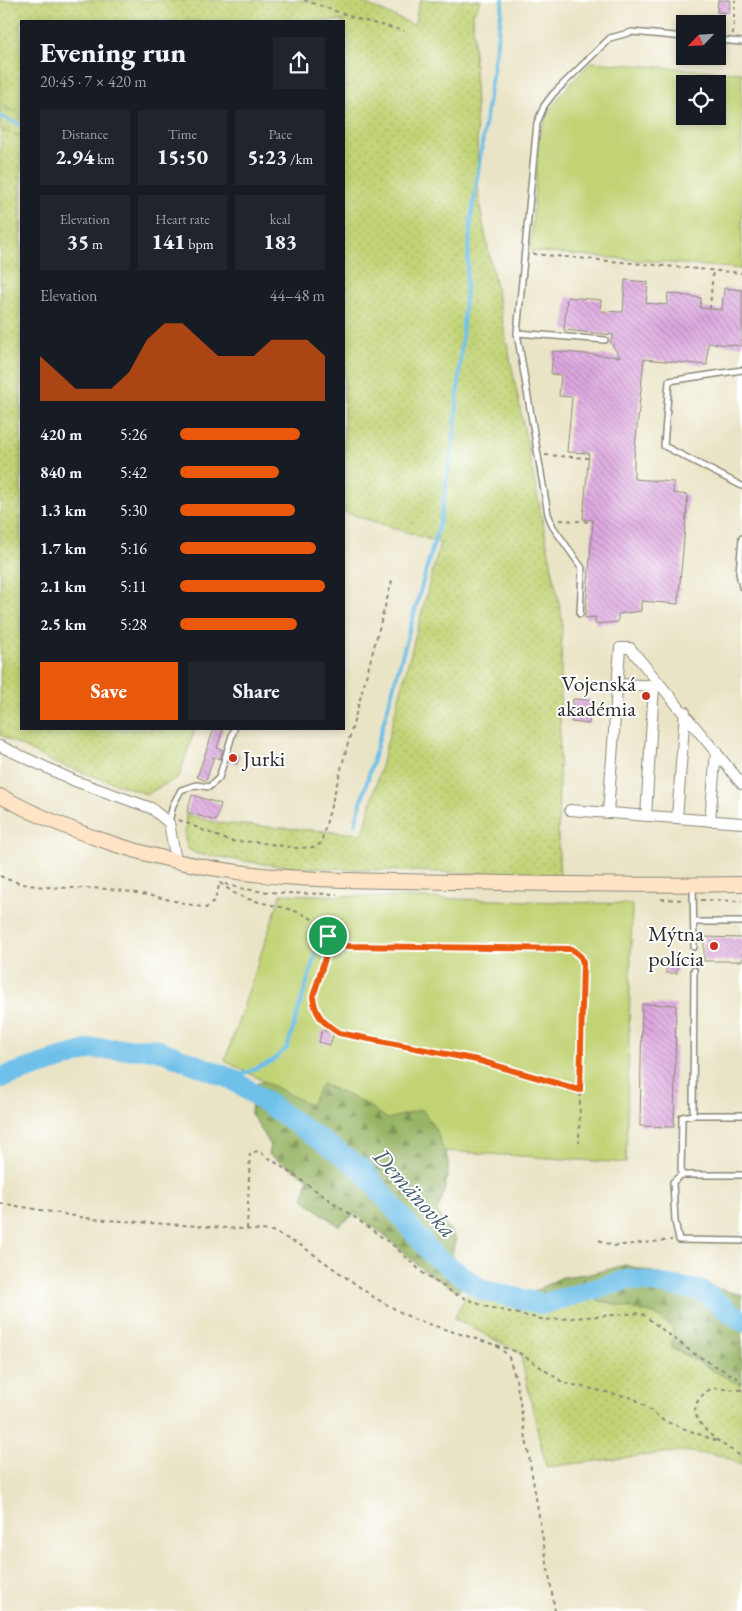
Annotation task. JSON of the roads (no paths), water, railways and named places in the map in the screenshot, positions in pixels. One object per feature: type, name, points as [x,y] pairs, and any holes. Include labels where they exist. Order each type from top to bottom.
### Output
[{"type":"main road","points":[[0,796],[72,828],[222,877],[692,885],[742,884]]},
{"type":"street","points":[[608,813],[620,648],[630,648],[658,686],[684,712],[742,784]]},
{"type":"street","points":[[618,684],[658,686]]},
{"type":"street","points":[[646,816],[658,686]]},
{"type":"street","points":[[677,818],[684,712]]},
{"type":"street","points":[[0,746],[75,781],[145,805],[158,812],[169,820],[176,861]]},
{"type":"street","points":[[710,821],[716,751]]},
{"type":"street","points":[[570,810],[742,823]]},
{"type":"lane","points":[[580,614],[582,568],[553,527],[550,519],[517,333],[533,142],[537,123],[544,106],[601,44],[610,38],[632,32],[676,35]]},
{"type":"lane","points":[[726,41],[742,42]]},
{"type":"lane","points":[[517,333],[605,340]]},
{"type":"lane","points":[[742,370],[669,381],[664,446],[742,486]]},
{"type":"lane","points":[[742,538],[739,573],[742,587]]},
{"type":"lane","points":[[169,820],[176,796],[181,790],[189,786],[209,786],[219,778],[234,730]]},
{"type":"lane","points":[[692,885],[694,948]]},
{"type":"lane","points":[[694,922],[742,922]]},
{"type":"lane","points":[[693,1115],[694,970]]},
{"type":"lane","points":[[681,1175],[682,1117],[693,1115],[742,1115]]},
{"type":"lane","points":[[742,1175],[681,1175],[673,1182],[675,1221],[679,1240],[742,1241]]},
{"type":"waterway","points":[[355,824],[440,521],[455,431],[471,220],[503,0]]},
{"type":"waterway","points":[[0,116],[20,125]]},
{"type":"waterway","points":[[232,1079],[272,1061],[287,1048],[320,939]]},
{"type":"waterway","name":"Demänovka","points":[[0,1078],[91,1049],[156,1049],[232,1079],[361,1168],[433,1255],[482,1290],[543,1304],[630,1279],[702,1291],[742,1321]]},
{"type":"place","name":"Vojenská akadémia","points":[[646,696]]},
{"type":"place","name":"Jurki","points":[[233,758]]},
{"type":"place","name":"Mýtna polícia","points":[[714,946]]}]
